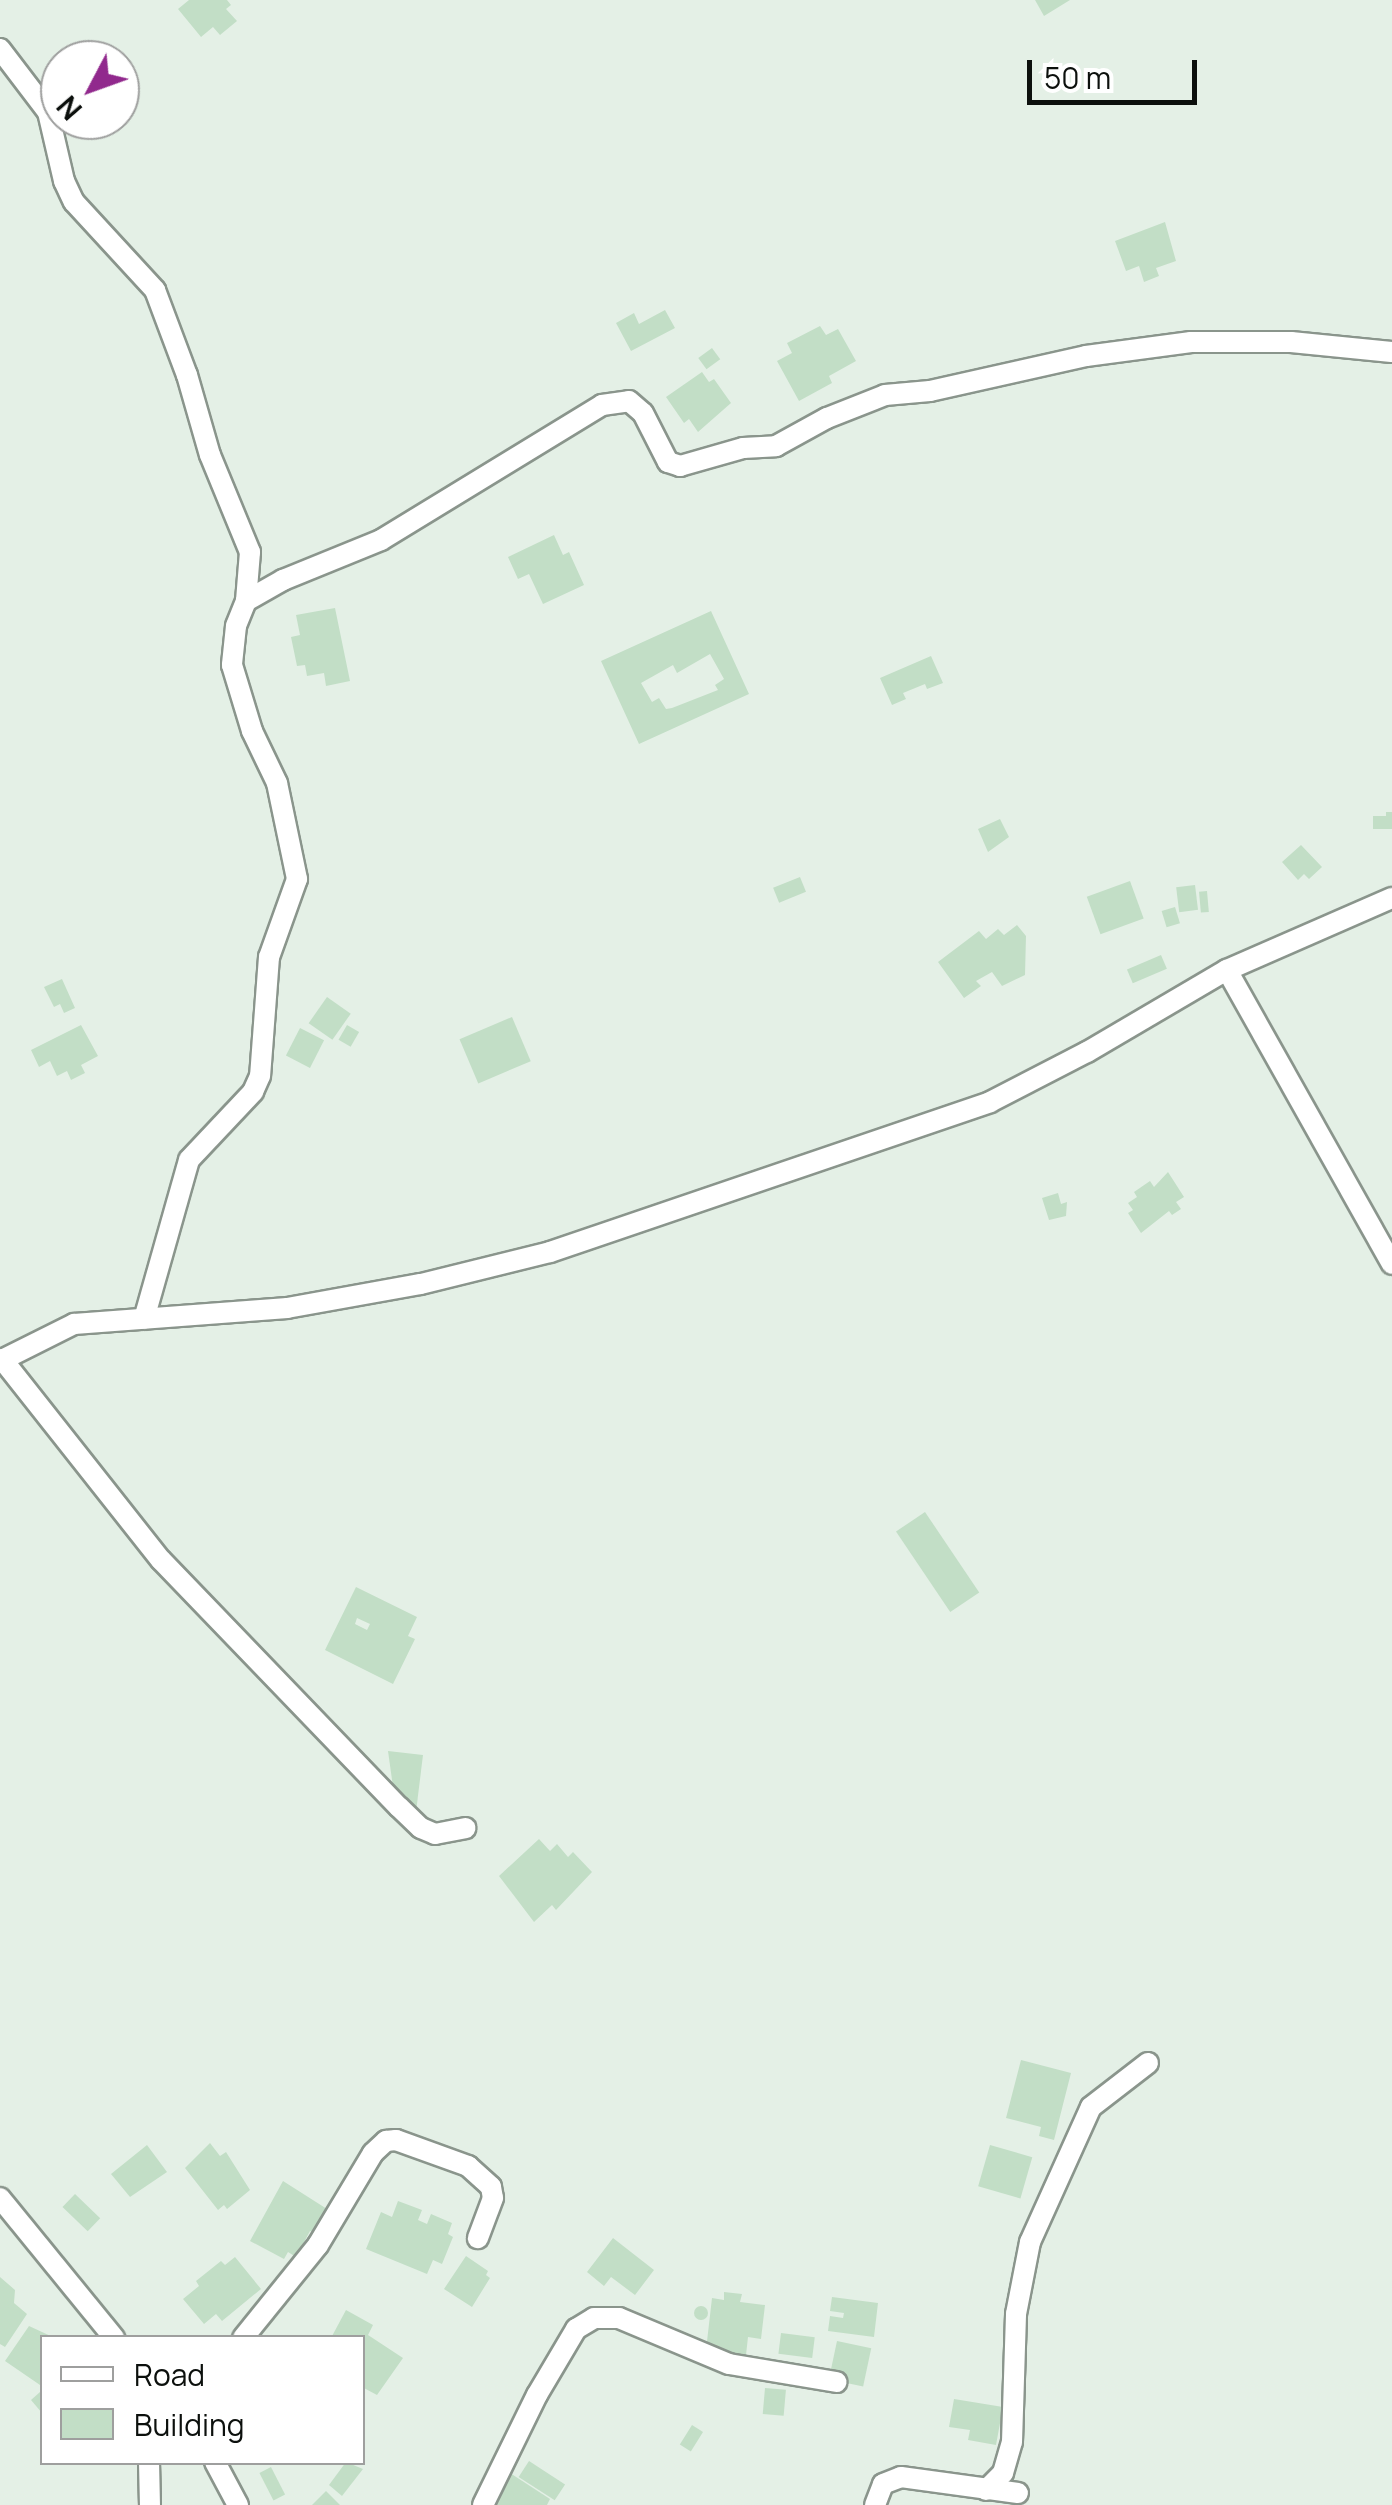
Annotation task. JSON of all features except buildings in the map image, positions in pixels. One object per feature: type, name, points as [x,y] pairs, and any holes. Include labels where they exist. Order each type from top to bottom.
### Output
[{"type":"street","points":[[0,50],[48,112],[64,181],[74,202],[154,290],[188,376],[210,455],[250,552],[246,601],[236,626],[232,665],[252,731],[278,784],[297,879],[269,957],[260,1076],[253,1092],[189,1160],[144,1318]]},
{"type":"street","points":[[246,601],[284,580],[382,540],[602,404],[629,402],[644,412],[668,462],[680,466],[743,448],[776,446],[827,418],[884,395],[930,392],[1086,356],[1192,342],[1291,342],[1392,352]]},
{"type":"street","points":[[465,1828],[434,1834],[420,1828],[398,1807],[261,1659],[161,1560],[1,1360],[74,1324],[287,1308],[422,1284],[550,1252],[990,1102],[1088,1052],[1227,970],[1392,898]]},
{"type":"street","points":[[1227,970],[1392,1264]]},
{"type":"street","points":[[986,2490],[1002,2472],[1012,2442],[1016,2314],[1030,2242],[1091,2107],[1148,2063]]},
{"type":"street","points":[[246,2335],[318,2245],[373,2153],[386,2141],[396,2140],[468,2166],[491,2187],[493,2198],[478,2238]]},
{"type":"street","points":[[0,2198],[112,2335]]},
{"type":"street","points":[[484,2505],[537,2395],[576,2328],[594,2318],[619,2318],[729,2364],[836,2382]]},
{"type":"street","points":[[132,2505],[148,2496],[149,2465]]},
{"type":"street","points":[[217,2465],[238,2505]]},
{"type":"street","points":[[874,2505],[883,2484],[901,2477],[1018,2493]]}]
